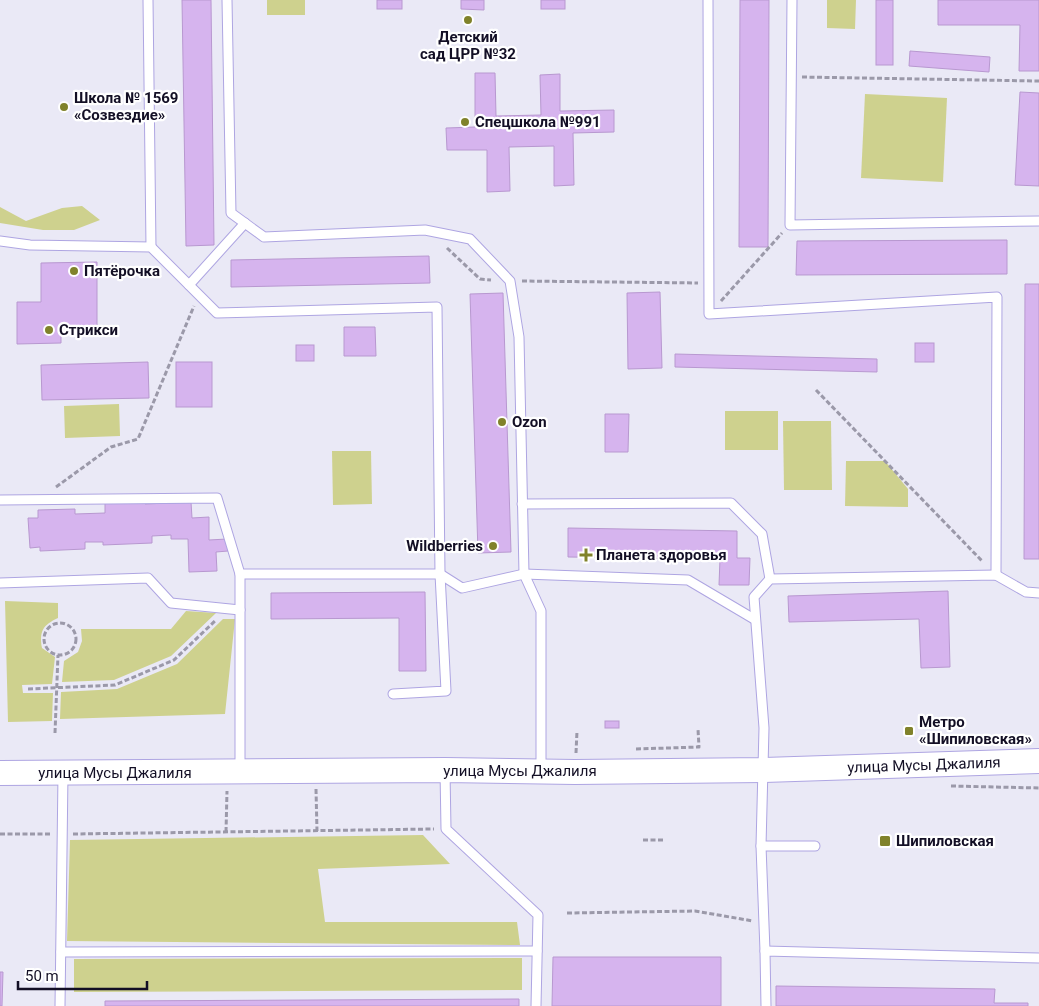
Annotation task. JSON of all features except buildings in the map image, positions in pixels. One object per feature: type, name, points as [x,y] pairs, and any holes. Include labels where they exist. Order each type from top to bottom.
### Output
[{"type":"main road","name":"улица Мусы Джалиля","points":[[0,773],[764,770],[1039,761]]},
{"type":"lane","points":[[148,0],[151,248]]},
{"type":"lane","points":[[227,0],[231,213],[264,237],[425,230],[470,239],[510,281],[519,337],[524,574],[541,611],[542,772]]},
{"type":"lane","points":[[708,0],[709,314],[997,297],[996,575]]},
{"type":"lane","points":[[792,0],[790,225],[1039,221]]},
{"type":"lane","points":[[189,284],[245,223]]},
{"type":"lane","points":[[0,241],[30,245],[151,248],[217,313],[437,307],[440,574],[446,692],[393,694]]},
{"type":"lane","points":[[0,500],[217,498],[240,574],[240,773]]},
{"type":"lane","points":[[522,504],[731,503],[762,534],[770,579]]},
{"type":"lane","points":[[240,574],[440,574],[462,588],[524,574],[688,580],[754,619]]},
{"type":"lane","points":[[766,1006],[761,846],[764,728],[754,619],[754,597],[770,579],[996,575],[1026,592],[1039,593]]},
{"type":"lane","points":[[0,583],[148,578],[170,603],[240,610]]},
{"type":"lane","points":[[445,770],[446,829],[538,916],[536,1006]]},
{"type":"lane","points":[[60,1006],[64,772]]},
{"type":"lane","points":[[761,846],[815,846]]},
{"type":"lane","points":[[765,950],[1039,958]]},
{"type":"lane","points":[[61,952],[537,951]]},
{"type":"path","points":[[791,77],[1039,80]]},
{"type":"path","points":[[709,314],[790,225]]},
{"type":"path","points":[[440,242],[480,279],[709,283]]},
{"type":"path","points":[[39,500],[111,447],[138,439],[199,294]]},
{"type":"path","points":[[816,390],[996,575]]},
{"type":"path","points":[[28,689],[115,685],[174,660],[227,609]]},
{"type":"path","points":[[63,623],[74,631],[76,644],[72,651],[58,655],[46,647],[45,633],[55,624],[63,623]]},
{"type":"path","points":[[55,734],[58,655]]},
{"type":"path","points":[[636,749],[699,747],[698,729]]},
{"type":"path","points":[[316,780],[317,831]]},
{"type":"path","points":[[0,834],[446,829]]},
{"type":"path","points":[[643,840],[663,840]]},
{"type":"path","points":[[567,914],[695,911],[764,923]]},
{"type":"green space","points":[[267,0],[305,0],[305,15],[267,15]]},
{"type":"green space","points":[[827,0],[856,0],[855,29],[827,28]]},
{"type":"green space","points":[[865,94],[947,98],[943,182],[861,178]]},
{"type":"green space","points":[[82,206],[100,220],[74,230],[43,230],[0,223],[0,207],[26,221],[62,208]]},
{"type":"green space","points":[[119,404],[120,436],[65,438],[64,406]]},
{"type":"green space","points":[[725,411],[778,411],[778,450],[725,450]]},
{"type":"green space","points":[[783,421],[831,421],[832,490],[784,490]]},
{"type":"green space","points":[[332,451],[371,451],[372,504],[333,505]]},
{"type":"green space","points":[[846,461],[885,461],[908,489],[908,507],[845,506]]},
{"type":"green space","points":[[5,601],[58,603],[58,618],[43,629],[41,637],[42,648],[55,657],[52,684],[22,685],[23,693],[53,693],[52,721],[8,722]]},
{"type":"green space","points":[[186,611],[216,613],[171,656],[114,680],[62,682],[64,661],[78,652],[82,641],[81,629],[171,629]]},
{"type":"green space","points":[[223,619],[235,619],[225,714],[60,719],[61,692],[117,689],[177,664]]},
{"type":"green space","points":[[423,835],[450,864],[318,869],[325,922],[517,922],[520,945],[67,941],[70,840]]},
{"type":"green space","points":[[522,958],[522,990],[74,992],[74,959]]},
{"type":"place","name":"Детский сад ЦРР №32","points":[[468,20]]},
{"type":"place","name":"Школа № 1569 «Созвездие»","points":[[64,107]]},
{"type":"place","name":"Спецшкола №991","points":[[465,122]]},
{"type":"place","name":"Пятёрочка","points":[[74,271]]},
{"type":"place","name":"Стрикси","points":[[49,330]]},
{"type":"place","name":"Ozon","points":[[502,422]]},
{"type":"place","name":"Wildberries","points":[[493,546]]},
{"type":"place","name":"Планета здоровья","points":[[586,555]]},
{"type":"place","name":"Метро «Шипиловская»","points":[[909,731]]},
{"type":"place","name":"Шипиловская","points":[[885,841]]}]
